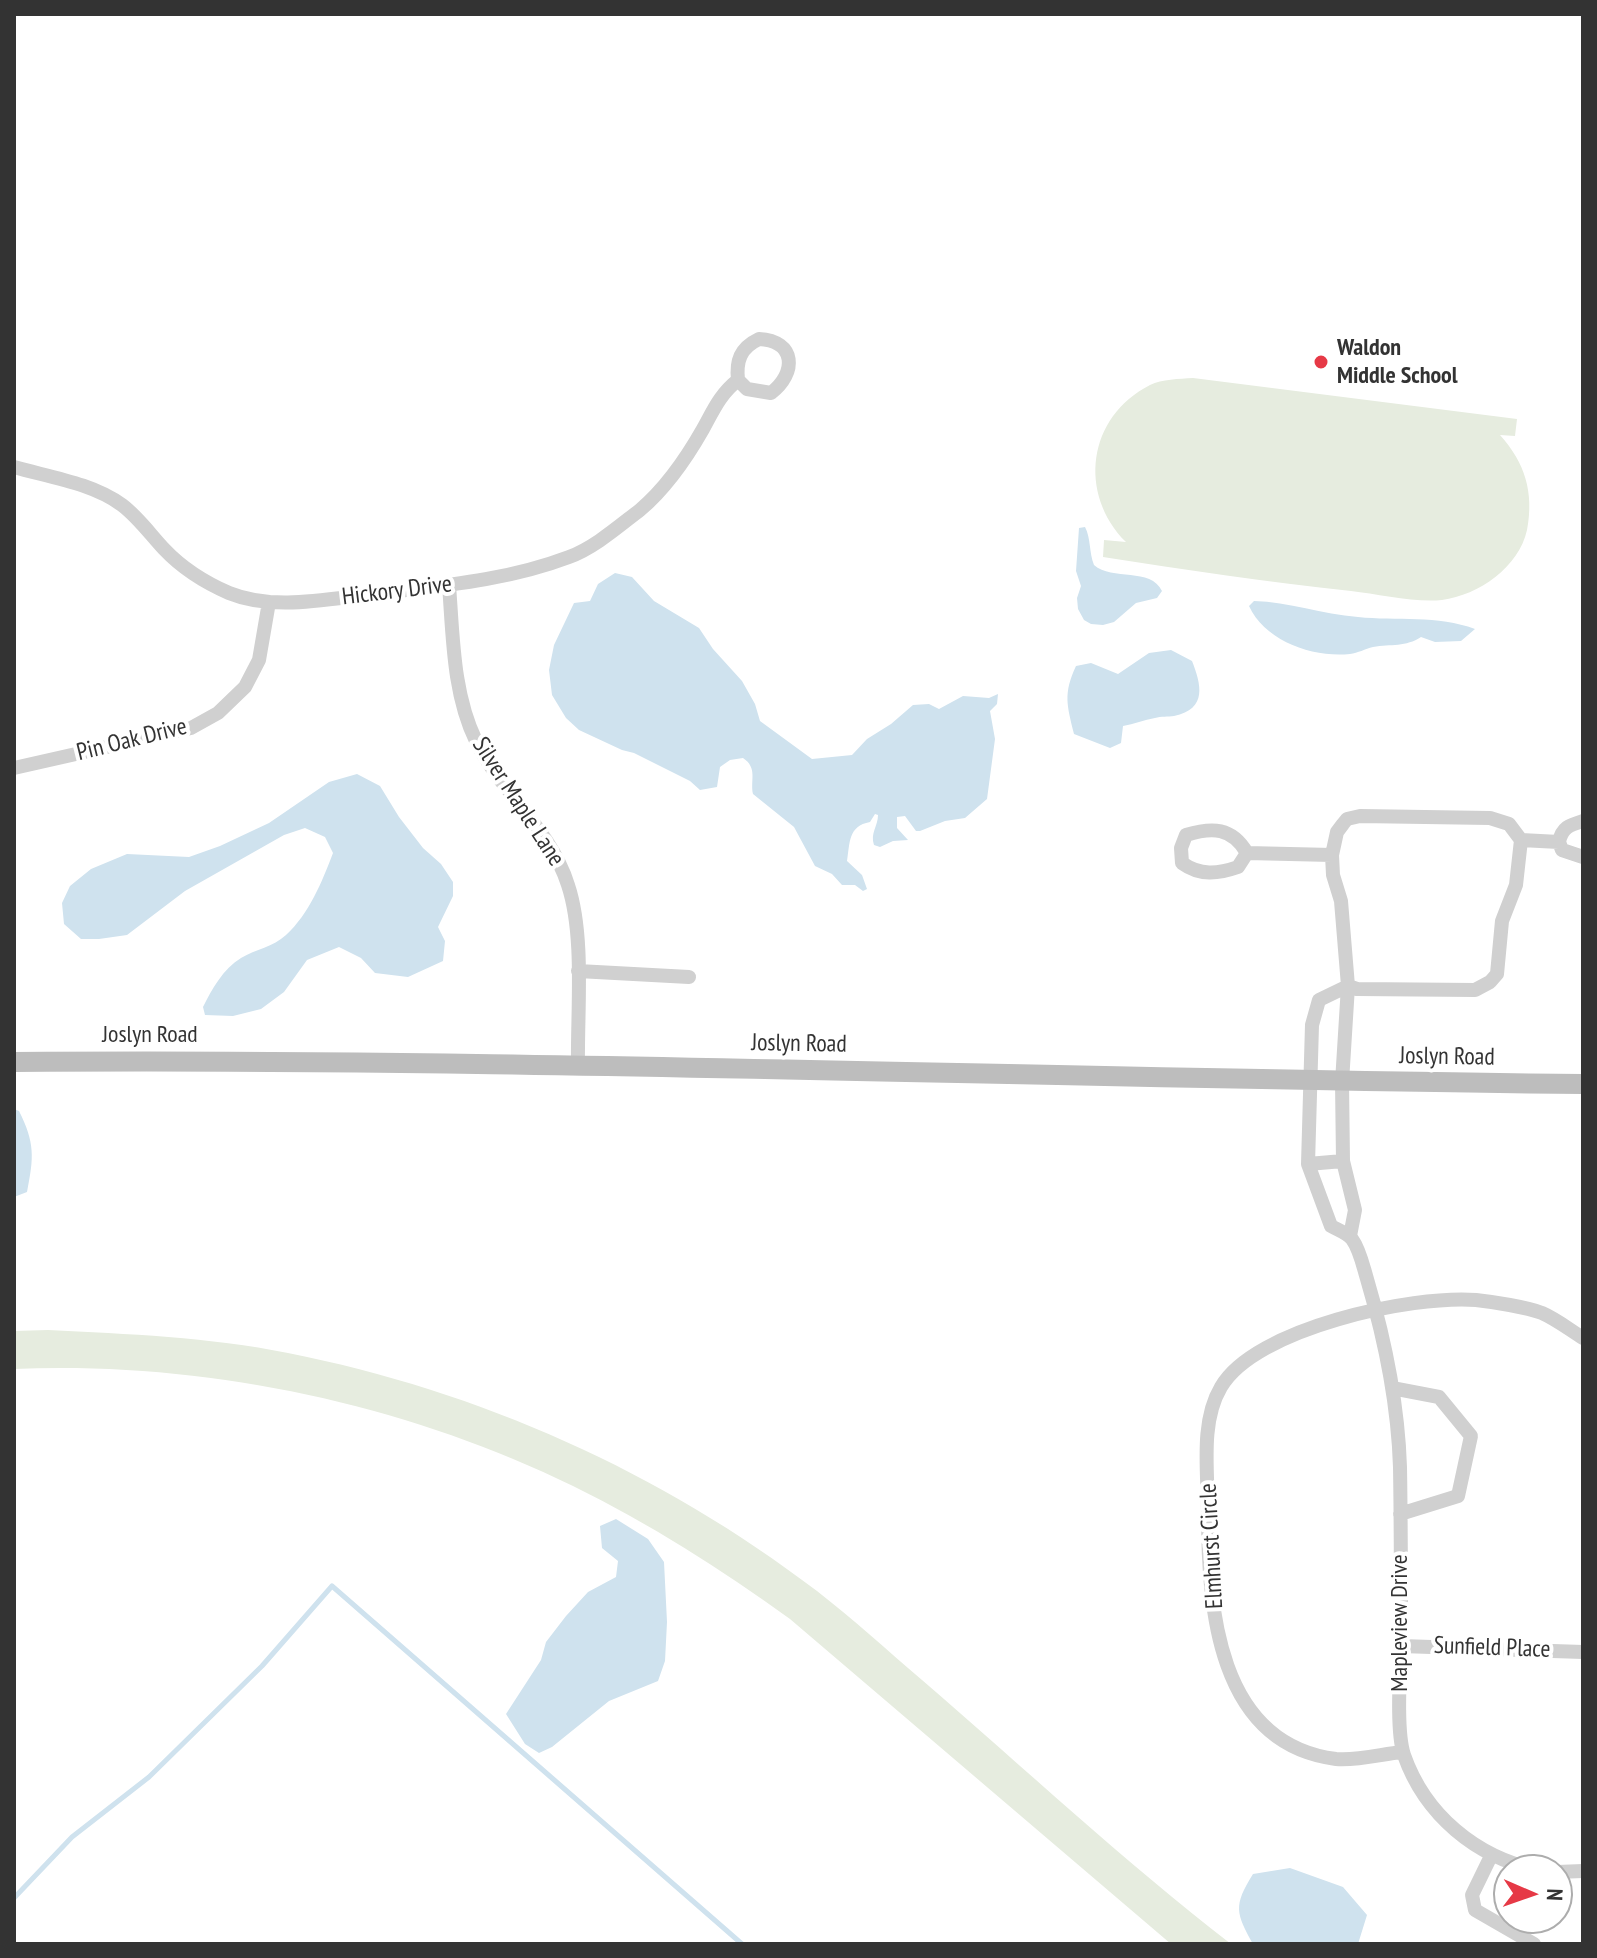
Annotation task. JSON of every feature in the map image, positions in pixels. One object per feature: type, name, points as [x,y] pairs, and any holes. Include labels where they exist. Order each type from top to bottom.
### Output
[{"type":"street","name":"Hickory Drive","points":[[14,467],[99,492],[129,511],[167,552],[191,572],[229,593],[269,602],[449,585],[517,573],[572,556],[598,540],[661,490],[679,467],[716,403],[738,380]]},
{"type":"street","name":"Silver Maple Lane","points":[[449,585],[455,659],[466,716],[476,743],[557,856],[575,910],[578,1067]]},
{"type":"street","name":"Pin Oak Drive","points":[[14,768],[191,728],[218,713],[245,687],[259,660],[269,602]]},
{"type":"street","points":[[1247,853],[1332,855],[1337,832],[1352,817],[1360,816],[1490,818],[1509,824],[1521,840],[1516,885],[1502,921],[1497,974],[1490,982],[1475,990],[1357,989],[1348,986]]},
{"type":"street","points":[[1583,821],[1567,826],[1559,842],[1562,850],[1583,857]]},
{"type":"street","points":[[1204,830],[1225,832],[1238,838],[1247,853],[1238,867],[1209,873],[1193,871],[1182,863],[1181,848],[1186,835],[1204,830]]},
{"type":"street","points":[[1521,840],[1559,842]]},
{"type":"street","name":"Mapleview Drive","points":[[1332,855],[1333,875],[1341,901],[1348,986],[1342,1082],[1343,1161],[1355,1210],[1350,1236]]},
{"type":"street","points":[[578,971],[689,977]]},
{"type":"street","name":"Mapleview Drive","points":[[1348,986],[1319,1000],[1312,1025],[1308,1164],[1331,1226],[1350,1236],[1357,1249],[1376,1310],[1392,1388],[1399,1432],[1402,1752],[1417,1785],[1441,1816],[1467,1841],[1491,1856]]},
{"type":"street","name":"Joslyn Road","points":[[14,1062],[191,1061],[828,1070],[1310,1082],[1583,1084]]},
{"type":"street","points":[[1308,1164],[1343,1161]]},
{"type":"street","points":[[1376,1310],[1436,1300],[1478,1300],[1541,1313],[1583,1338]]},
{"type":"street","name":"Elmhurst Circle","points":[[1376,1310],[1312,1328],[1279,1342],[1233,1369],[1219,1390],[1208,1430],[1208,1556],[1212,1606],[1238,1692],[1269,1732],[1296,1749],[1339,1759],[1402,1752]]},
{"type":"street","points":[[1392,1388],[1439,1397],[1471,1436],[1458,1496],[1400,1514]]},
{"type":"street","name":"Sunfield Place","points":[[1401,1646],[1583,1652]]},
{"type":"street","points":[[1491,1856],[1472,1895],[1475,1910],[1534,1944]]},
{"type":"shaded area","points":[[1193,378],[1517,419],[1515,436],[1500,435],[1516,456],[1526,479],[1529,516],[1523,543],[1506,567],[1483,585],[1456,597],[1432,601],[1103,557],[1104,540],[1126,542],[1111,523],[1101,502],[1096,480],[1096,458],[1102,436],[1113,416],[1129,399],[1150,385],[1165,380]]},
{"type":"shaded area","points":[[48,1330],[228,1343],[359,1369],[430,1389],[499,1414],[632,1473],[696,1509],[817,1591],[1114,1848],[1231,1944],[1171,1944],[790,1619],[684,1548],[602,1501],[508,1457],[441,1432],[372,1410],[301,1393],[158,1372],[86,1368],[14,1369],[14,1331]]},
{"type":"water","points":[[1085,527],[1094,565],[1102,570],[1149,579],[1162,591],[1157,598],[1136,603],[1114,622],[1103,625],[1084,620],[1078,609],[1077,598],[1081,586],[1076,571],[1079,528]]},
{"type":"water","points":[[615,573],[632,577],[654,601],[699,628],[742,681],[755,704],[760,721],[812,759],[852,755],[867,739],[913,705],[929,704],[939,709],[963,696],[989,698],[998,694],[997,704],[990,711],[995,739],[987,799],[965,818],[945,821],[920,831],[916,831],[905,816],[897,817],[897,828],[908,840],[893,841],[880,847],[873,841],[878,815],[875,814],[870,822],[854,831],[849,848],[847,861],[862,875],[867,889],[863,891],[855,885],[842,885],[832,874],[815,866],[794,827],[753,794],[752,770],[743,758],[730,760],[720,767],[717,787],[700,790],[690,781],[634,753],[579,730],[566,718],[552,695],[549,670],[554,645],[574,603],[590,601],[598,584]]},
{"type":"water","points":[[1254,601],[1358,617],[1446,622],[1475,629],[1461,641],[1435,642],[1421,637],[1404,644],[1336,655],[1306,650],[1278,638],[1256,618],[1249,606]]},
{"type":"water","points":[[1171,650],[1192,661],[1199,694],[1192,708],[1174,716],[1123,726],[1121,743],[1110,748],[1074,734],[1068,700],[1069,684],[1076,666],[1091,663],[1118,674],[1149,653]]},
{"type":"water","points":[[357,774],[380,786],[399,817],[453,882],[453,896],[438,927],[445,941],[443,961],[408,977],[375,973],[361,958],[339,947],[307,960],[284,992],[261,1009],[233,1016],[205,1015],[203,1007],[223,974],[241,958],[286,935],[314,897],[333,853],[325,837],[305,828],[284,835],[185,891],[127,935],[81,939],[64,924],[62,903],[70,886],[91,869],[127,854],[189,857],[220,846],[269,823],[329,782]]},
{"type":"water","points":[[14,1109],[19,1111],[28,1132],[32,1159],[27,1192],[14,1197]]},
{"type":"water","points":[[616,1519],[648,1539],[664,1562],[665,1661],[658,1681],[609,1701],[552,1747],[539,1753],[525,1744],[506,1714],[541,1660],[546,1642],[566,1616],[588,1592],[616,1577],[618,1561],[602,1548],[600,1526]]},
{"type":"water","points":[[1290,1868],[1343,1887],[1367,1915],[1358,1944],[1253,1944],[1240,1917],[1242,1894],[1253,1874]]},
{"type":"waterway","points":[[14,1898],[72,1837],[149,1777],[262,1666],[332,1586],[742,1944]]},
{"type":"place","name":"Waldon Middle School","points":[[1321,362]]}]
